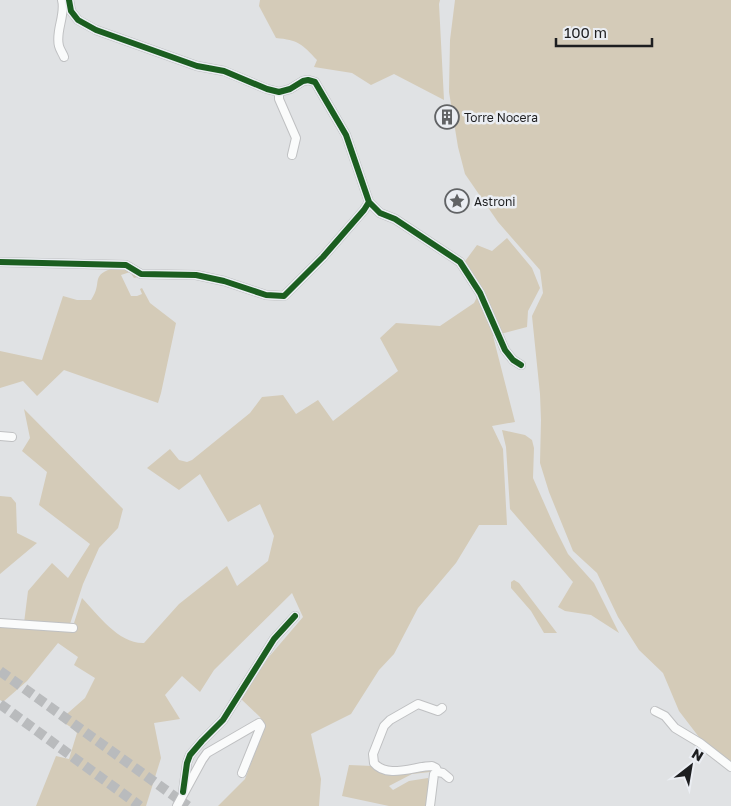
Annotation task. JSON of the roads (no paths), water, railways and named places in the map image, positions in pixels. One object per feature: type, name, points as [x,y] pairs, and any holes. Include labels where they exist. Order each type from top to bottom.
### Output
[{"type":"street","points":[[62,0],[63,12],[58,41],[64,57]]},
{"type":"street","points":[[68,0],[71,11],[78,20],[96,30],[197,66],[224,72],[279,92],[290,89],[303,80],[316,82],[346,135],[369,202],[380,213],[395,219],[407,229],[460,262],[480,293],[505,350],[513,360],[521,365]]},
{"type":"street","points":[[279,92],[279,99],[296,138],[292,154]]},
{"type":"street","points":[[0,262],[126,266],[141,274],[196,275],[224,281],[266,295],[284,296],[323,257],[369,202]]},
{"type":"street","points":[[0,436],[12,437]]},
{"type":"street","points":[[183,792],[186,763],[190,755],[222,720],[274,639],[295,616]]},
{"type":"street","points":[[0,623],[73,628]]},
{"type":"street","points":[[442,708],[438,711],[418,704],[390,720],[384,726],[374,754],[374,763],[384,770],[400,771],[432,766],[449,778]]},
{"type":"street","points":[[655,711],[665,716],[676,728],[700,743],[731,767]]},
{"type":"street","points":[[177,806],[183,792],[208,753],[259,723],[261,726],[242,773]]},
{"type":"street","points":[[430,806],[432,779],[434,774],[438,772]]},
{"type":"tunnel","points":[[0,671],[188,806]]},
{"type":"tunnel","points":[[0,704],[140,806]]},
{"type":"place","name":"Torre Nocera","points":[[447,117]]},
{"type":"place","name":"Astroni","points":[[457,201]]}]
